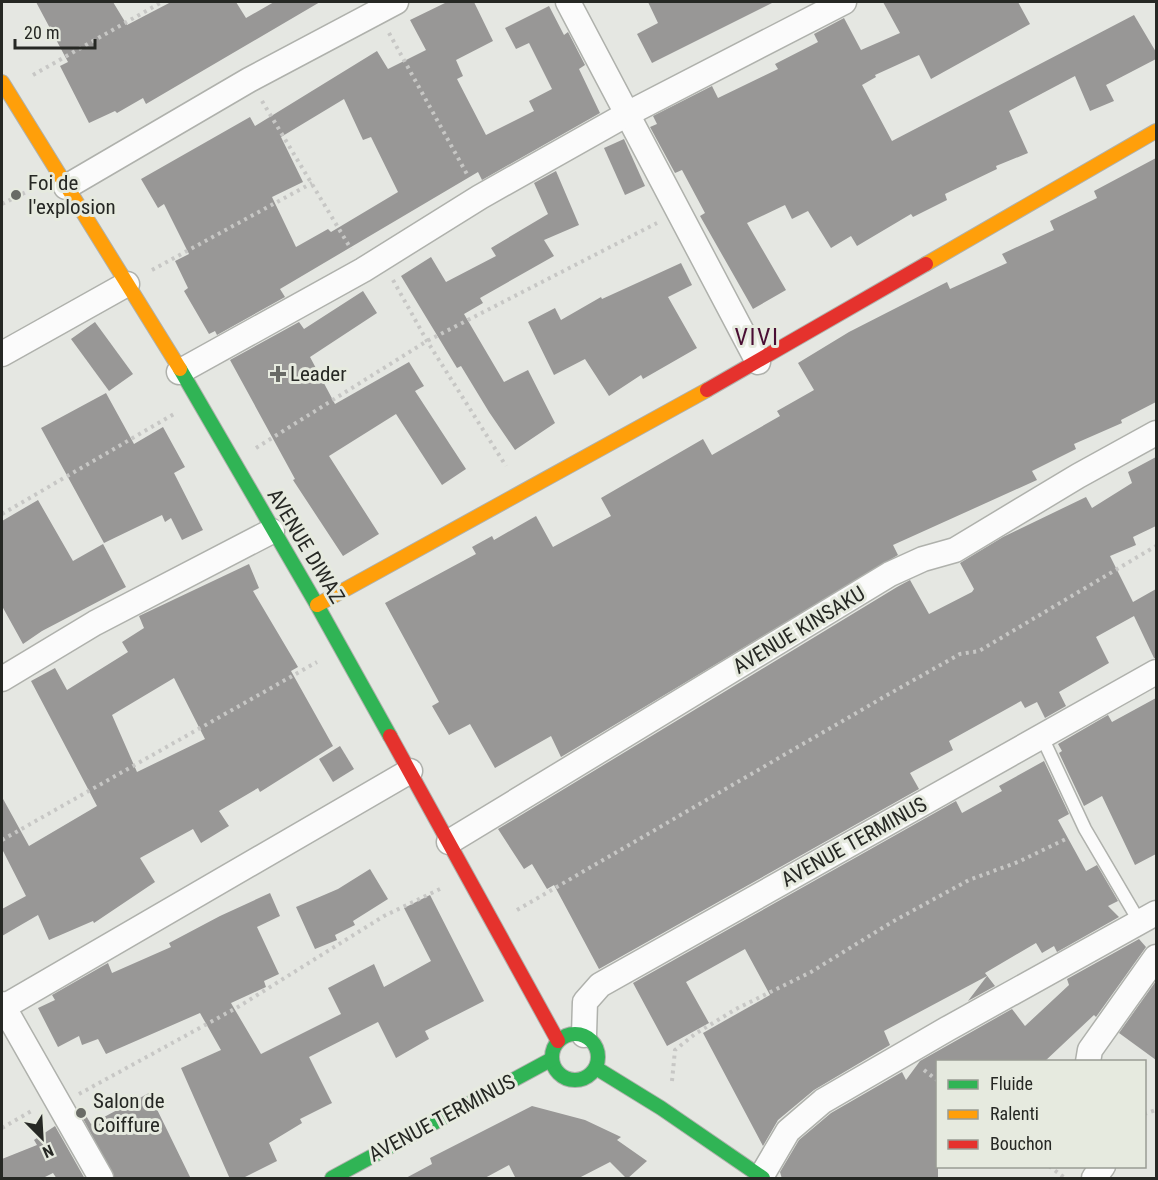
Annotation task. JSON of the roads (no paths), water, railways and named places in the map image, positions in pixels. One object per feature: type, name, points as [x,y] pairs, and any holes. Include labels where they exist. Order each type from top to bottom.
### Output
[{"type":"street","points":[[568,2],[629,113],[758,362]]},
{"type":"street","points":[[179,372],[372,264],[480,197],[629,113],[844,2]]},
{"type":"street","points":[[62,182],[387,7]]},
{"type":"street","name":"AVENUE DIWAZ","points":[[4,86],[198,400],[232,463],[317,605],[558,1041]]},
{"type":"street","points":[[317,605],[521,490],[758,362],[1156,131]]},
{"type":"street","points":[[2,354],[127,284]]},
{"type":"street","name":"AVENUE KINSAKU","points":[[449,842],[890,574],[923,559],[955,550],[1078,476],[1156,433]]},
{"type":"street","points":[[2,679],[95,623],[272,531]]},
{"type":"street","name":"AVENUE TERMINUS","points":[[596,1068],[597,1049],[584,1035],[585,1002],[600,985],[1156,672]]},
{"type":"street","points":[[100,1179],[2,1006],[410,771]]},
{"type":"street","points":[[584,1035],[566,1035],[558,1041],[552,1059],[558,1072],[570,1080],[585,1078],[596,1068],[661,1107],[762,1178],[788,1131],[823,1101],[1148,917]]},
{"type":"street","points":[[1088,1060],[1090,1050],[1156,957]]},
{"type":"street","name":"AVENUE TERMINUS","points":[[332,1179],[552,1059]]},
{"type":"lane","points":[[1042,737],[1085,829],[1148,917]]},
{"type":"place","name":"Foi de l'explosion","points":[[16,195]]},
{"type":"place","name":"Leader","points":[[278,374]]},
{"type":"place","name":"Salon de Coiffure","points":[[81,1113]]},
{"type":"district","name":"VIVI","points":[[757,337]]}]
